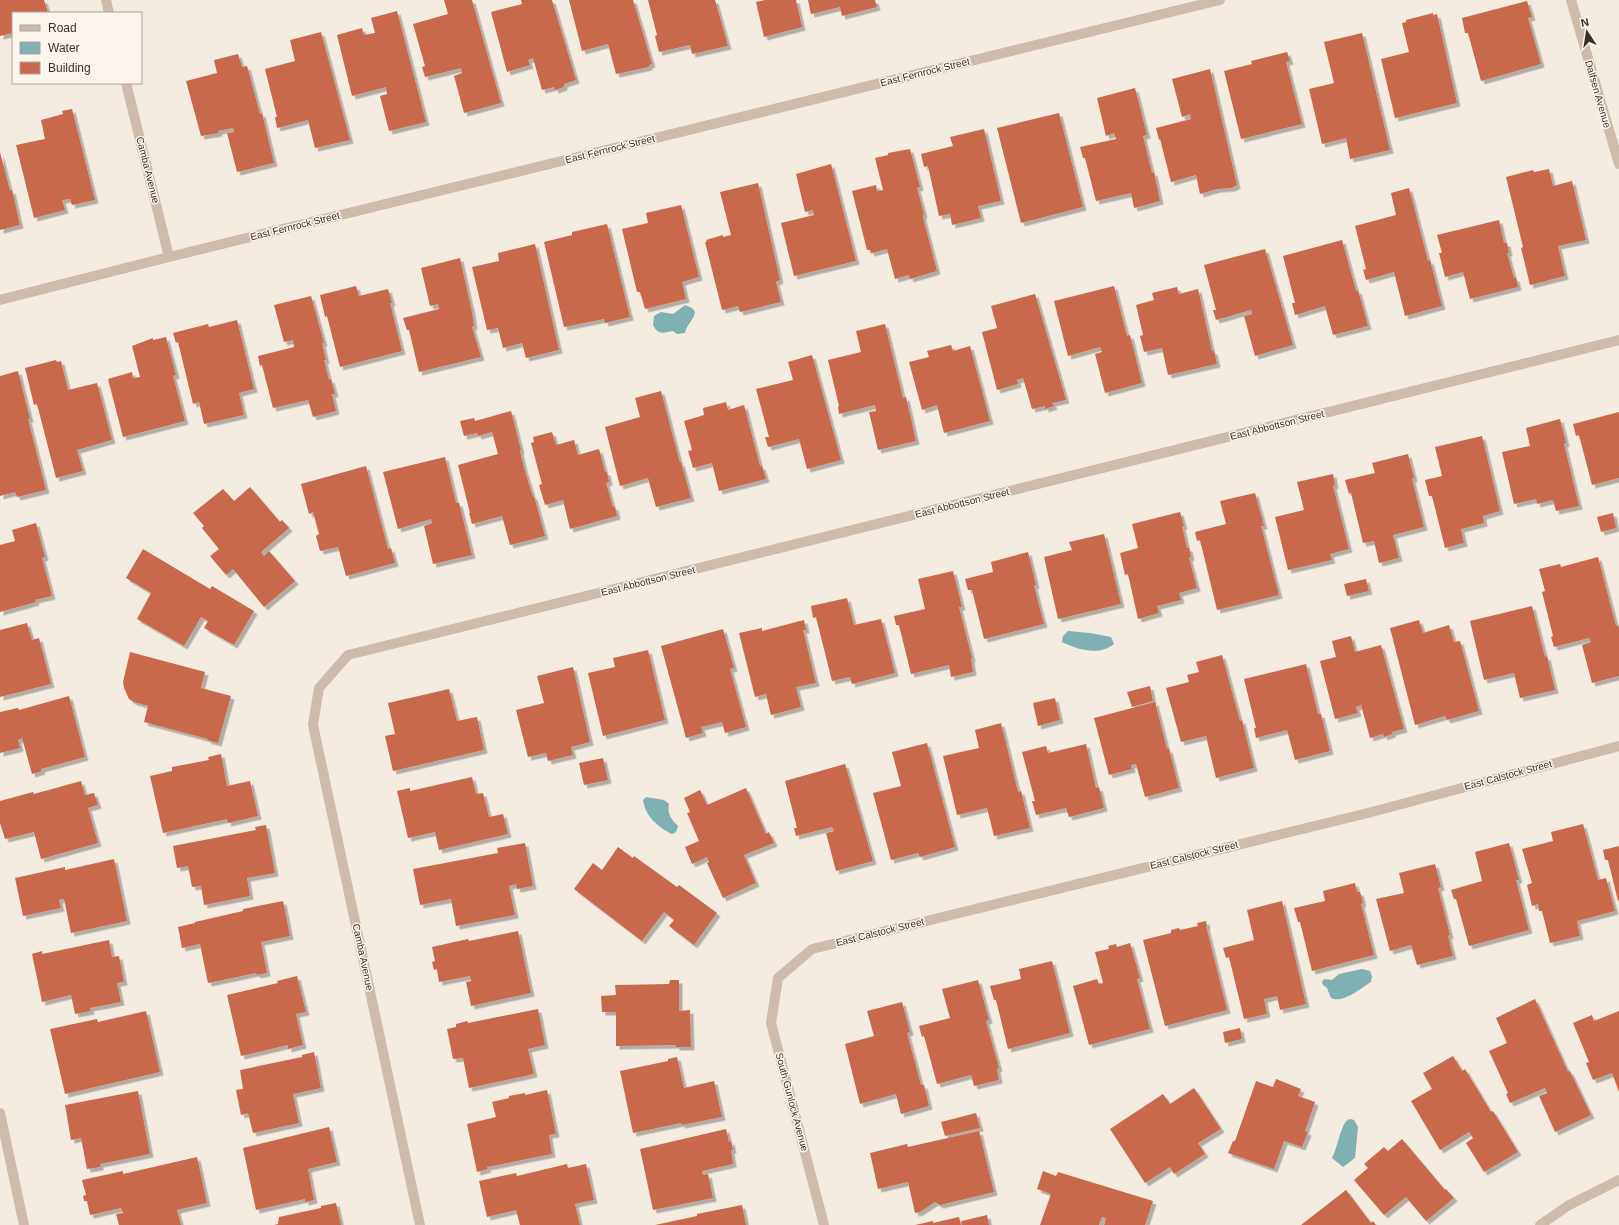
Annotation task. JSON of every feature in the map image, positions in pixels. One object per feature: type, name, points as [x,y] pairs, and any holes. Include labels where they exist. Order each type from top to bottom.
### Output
[{"type":"street","points":[[106,0],[109,12]]},
{"type":"street","name":"East Fernrock Street","points":[[0,300],[169,257],[1220,0]]},
{"type":"street","name":"Dalfsen Avenue","points":[[1571,0],[1619,164]]},
{"type":"street","name":"Camba Avenue","points":[[126,84],[169,257]]},
{"type":"street","name":"East Abbottson Street","points":[[319,688],[348,655],[1619,340]]},
{"type":"street","name":"Camba Avenue","points":[[319,688],[313,724],[420,1225]]},
{"type":"street","name":"East Calstock Street","points":[[778,978],[812,949],[1368,813],[1619,746]]},
{"type":"street","name":"South Gunlock Avenue","points":[[778,978],[771,1023],[824,1225]]},
{"type":"street","points":[[0,1113],[24,1225]]},
{"type":"street","points":[[1540,1225],[1569,1205],[1619,1180]]},
{"type":"water","points":[[685,305],[692,308],[695,312],[685,333],[677,334],[673,331],[659,332],[655,328],[653,325],[654,316],[661,312],[673,314]]},
{"type":"water","points":[[1068,631],[1111,637],[1114,644],[1102,650],[1095,651],[1082,649],[1062,642],[1063,636]]},
{"type":"water","points":[[646,797],[664,800],[669,804],[670,816],[678,826],[676,832],[672,834],[662,828],[649,816],[643,800]]},
{"type":"water","points":[[1362,969],[1370,971],[1372,976],[1371,982],[1341,999],[1331,998],[1327,988],[1323,985],[1322,982],[1324,979],[1332,980],[1339,974]]},
{"type":"water","points":[[1350,1119],[1354,1120],[1358,1127],[1355,1158],[1343,1167],[1332,1158],[1344,1125],[1346,1121]]},
{"type":"building","points":[[0,0],[44,0],[48,12],[12,12],[12,33],[0,36]]},
{"type":"building","points":[[444,0],[472,0],[501,103],[464,113],[454,76],[462,73],[461,68],[425,77],[422,67],[425,66],[413,24],[448,14]]},
{"type":"building","points":[[521,0],[552,0],[576,80],[564,84],[564,87],[555,90],[554,87],[542,90],[533,58],[528,60],[530,65],[507,72],[491,12],[522,4]]},
{"type":"building","points":[[569,0],[633,0],[652,64],[649,65],[649,67],[616,74],[608,44],[582,51]]},
{"type":"building","points":[[648,0],[715,0],[728,46],[692,54],[690,45],[659,52],[655,36],[657,35]]},
{"type":"building","points":[[765,0],[796,0],[802,27],[764,37],[756,2]]},
{"type":"building","points":[[808,0],[875,0],[877,7],[842,16],[840,7],[811,14]]},
{"type":"building","points":[[1527,1],[1532,17],[1528,18],[1541,64],[1481,81],[1468,33],[1465,33],[1462,18]]},
{"type":"building","points":[[397,11],[426,122],[389,131],[380,96],[387,94],[386,87],[352,96],[337,35],[362,28],[364,35],[375,33],[371,18]]},
{"type":"building","points":[[1433,13],[1433,15],[1437,14],[1457,103],[1395,118],[1381,59],[1409,52],[1402,23],[1406,22],[1406,20]]},
{"type":"building","points":[[321,32],[350,140],[315,148],[308,120],[277,128],[275,117],[277,117],[265,69],[295,61],[290,40]]},
{"type":"building","points":[[1362,33],[1390,150],[1350,159],[1346,138],[1322,144],[1309,89],[1334,83],[1324,42]]},
{"type":"building","points":[[1287,52],[1290,61],[1286,62],[1302,124],[1241,139],[1224,71],[1252,64],[1251,61]]},
{"type":"building","points":[[238,54],[242,67],[247,66],[260,114],[262,113],[274,163],[237,172],[227,133],[234,132],[233,128],[218,131],[219,133],[201,136],[186,81],[217,73],[214,60]]},
{"type":"building","points":[[1210,69],[1237,185],[1232,188],[1217,189],[1200,194],[1196,175],[1171,182],[1156,128],[1191,119],[1190,114],[1182,117],[1172,79]]},
{"type":"building","points":[[1135,88],[1147,135],[1143,136],[1152,173],[1154,172],[1160,201],[1134,208],[1131,193],[1096,201],[1085,158],[1083,158],[1080,147],[1116,139],[1114,133],[1106,136],[1097,98]]},
{"type":"building","points":[[72,109],[95,200],[72,205],[70,199],[62,200],[65,210],[34,218],[16,145],[45,139],[41,120],[63,114],[62,111]]},
{"type":"building","points":[[1059,113],[1083,207],[1021,223],[997,128]]},
{"type":"building","points":[[984,129],[1001,201],[978,206],[981,218],[952,225],[950,214],[939,216],[928,166],[924,167],[921,154],[953,146],[950,137]]},
{"type":"building","points":[[910,149],[920,187],[917,188],[924,214],[923,218],[937,271],[910,279],[909,275],[895,279],[887,249],[871,253],[870,250],[867,250],[852,191],[876,185],[877,191],[883,190],[875,158],[888,155],[888,153]]},
{"type":"building","points":[[0,152],[10,191],[12,190],[20,225],[0,230]]},
{"type":"building","points":[[831,164],[856,261],[794,276],[781,223],[814,215],[813,210],[805,212],[796,174]]},
{"type":"building","points":[[1549,169],[1553,186],[1572,181],[1586,240],[1558,246],[1565,276],[1530,285],[1521,248],[1523,247],[1506,177],[1533,170],[1534,172]]},
{"type":"building","points":[[758,183],[780,280],[776,282],[781,302],[740,312],[738,306],[722,310],[705,242],[707,242],[706,240],[723,235],[723,237],[731,235],[720,192]]},
{"type":"building","points":[[1409,188],[1428,261],[1430,260],[1442,306],[1405,316],[1394,272],[1366,280],[1363,270],[1366,269],[1355,226],[1396,215],[1391,193]]},
{"type":"building","points":[[681,205],[699,277],[682,282],[686,299],[645,309],[640,292],[637,292],[622,229],[648,223],[646,213]]},
{"type":"building","points":[[1499,220],[1504,243],[1507,243],[1509,253],[1507,253],[1518,287],[1470,299],[1463,272],[1445,277],[1439,253],[1442,253],[1437,235]]},
{"type":"building","points":[[607,224],[630,317],[605,323],[604,319],[564,327],[544,242],[572,235],[572,232]]},
{"type":"building","points":[[1342,240],[1356,291],[1358,290],[1368,326],[1333,335],[1325,306],[1295,315],[1292,303],[1295,303],[1283,256]]},
{"type":"building","points":[[535,244],[559,350],[526,358],[522,343],[503,348],[498,328],[487,330],[472,267],[499,261],[498,253]]},
{"type":"building","points":[[1265,249],[1293,345],[1255,356],[1244,316],[1252,314],[1251,310],[1216,320],[1213,310],[1216,310],[1204,265]]},
{"type":"building","points":[[460,258],[472,312],[474,326],[472,327],[481,357],[419,372],[409,330],[407,330],[403,318],[439,309],[438,304],[430,306],[421,268]]},
{"type":"building","points":[[356,286],[359,296],[388,289],[402,351],[340,367],[320,295]]},
{"type":"building","points":[[1114,286],[1127,336],[1130,335],[1142,383],[1105,393],[1095,354],[1102,352],[1100,347],[1068,356],[1054,301]]},
{"type":"building","points":[[1177,287],[1179,294],[1198,289],[1212,351],[1214,351],[1217,364],[1168,375],[1162,348],[1144,352],[1140,336],[1143,335],[1136,305],[1154,300],[1152,293]]},
{"type":"building","points":[[1035,294],[1066,400],[1052,403],[1054,406],[1045,409],[1045,406],[1032,409],[1023,378],[1017,380],[1018,384],[997,390],[982,332],[997,328],[991,306]]},
{"type":"building","points":[[311,296],[324,343],[322,343],[326,360],[324,360],[329,380],[331,379],[335,394],[332,394],[336,411],[313,417],[308,400],[273,408],[262,365],[260,366],[258,356],[294,347],[293,340],[284,342],[274,305]]},
{"type":"building","points":[[237,320],[254,389],[239,393],[244,415],[204,424],[199,402],[193,404],[178,342],[176,343],[173,333],[208,324],[209,327]]},
{"type":"building","points":[[885,324],[903,398],[906,397],[916,441],[878,450],[869,412],[876,411],[875,405],[839,414],[839,406],[828,360],[861,352],[856,331]]},
{"type":"building","points":[[166,337],[176,375],[173,376],[185,421],[123,437],[108,379],[132,372],[133,378],[140,377],[132,346],[153,338],[153,340]]},
{"type":"building","points":[[951,345],[953,351],[970,346],[990,421],[944,433],[937,405],[922,410],[909,362],[929,357],[927,351]]},
{"type":"building","points":[[812,355],[841,460],[807,469],[799,439],[768,447],[765,437],[769,437],[756,389],[793,380],[788,362]]},
{"type":"building","points":[[56,360],[57,362],[61,361],[68,390],[97,383],[112,440],[77,450],[83,471],[56,478],[37,404],[34,405],[25,368]]},
{"type":"building","points":[[18,371],[30,419],[28,419],[46,490],[17,497],[15,492],[0,496],[0,376]]},
{"type":"building","points":[[661,391],[691,498],[656,507],[648,478],[620,486],[605,427],[640,417],[635,398]]},
{"type":"building","points":[[726,402],[728,410],[744,405],[760,466],[762,466],[766,479],[719,491],[712,463],[693,468],[688,451],[692,450],[684,421],[704,415],[703,408]]},
{"type":"building","points":[[511,411],[524,468],[533,497],[534,496],[545,536],[510,545],[502,516],[472,524],[458,465],[498,454],[492,432],[478,436],[477,433],[464,436],[460,421],[474,418],[475,421]]},
{"type":"building","points":[[1619,412],[1619,478],[1592,485],[1579,435],[1576,436],[1573,424]]},
{"type":"building","points":[[1560,419],[1566,443],[1564,444],[1579,506],[1556,511],[1553,500],[1537,504],[1536,499],[1514,504],[1502,452],[1530,446],[1526,428]]},
{"type":"building","points":[[552,432],[556,445],[574,440],[578,455],[599,449],[605,472],[607,472],[609,482],[606,483],[617,516],[570,529],[563,500],[545,505],[539,485],[542,484],[531,443],[534,442],[533,437]]},
{"type":"building","points":[[1482,436],[1500,511],[1483,516],[1484,523],[1461,529],[1464,543],[1445,548],[1432,496],[1429,496],[1425,480],[1442,476],[1435,447]]},
{"type":"building","points":[[1408,454],[1414,478],[1412,479],[1424,527],[1393,535],[1399,558],[1379,563],[1374,541],[1363,543],[1351,493],[1349,494],[1345,480],[1375,473],[1372,463]]},
{"type":"building","points":[[445,457],[456,503],[459,503],[472,555],[433,564],[424,526],[432,523],[431,519],[398,529],[383,472]]},
{"type":"building","points":[[366,466],[388,549],[391,548],[395,563],[346,576],[338,547],[320,551],[316,536],[319,534],[313,512],[309,514],[301,484]]},
{"type":"building","points":[[1333,474],[1335,485],[1333,486],[1349,549],[1330,554],[1332,560],[1288,570],[1275,517],[1304,510],[1297,482]]},
{"type":"building","points":[[250,487],[280,522],[282,520],[289,528],[261,552],[264,556],[269,551],[295,581],[264,607],[233,569],[226,575],[210,556],[219,549],[202,528],[204,526],[193,513],[223,489],[234,501]]},
{"type":"building","points":[[1255,493],[1264,526],[1261,526],[1279,595],[1217,610],[1200,540],[1197,541],[1195,532],[1226,524],[1220,501]]},
{"type":"building","points":[[1180,512],[1184,526],[1182,526],[1187,548],[1189,548],[1191,557],[1189,558],[1197,588],[1179,593],[1181,600],[1157,606],[1159,613],[1138,619],[1128,574],[1125,575],[1120,553],[1138,548],[1132,524]]},
{"type":"building","points":[[1613,513],[1616,528],[1601,532],[1597,517]]},
{"type":"building","points":[[36,523],[45,557],[42,558],[52,596],[0,612],[0,545],[15,541],[12,530]]},
{"type":"building","points":[[1104,534],[1121,604],[1058,619],[1044,557],[1072,550],[1069,542]]},
{"type":"building","points":[[143,549],[210,589],[212,586],[254,611],[234,645],[204,628],[208,621],[201,617],[184,646],[137,619],[151,593],[126,578]]},
{"type":"building","points":[[1028,552],[1036,585],[1034,586],[1044,624],[984,639],[972,590],[968,590],[965,579],[993,572],[991,562]]},
{"type":"building","points":[[1598,557],[1616,626],[1618,625],[1619,628],[1619,676],[1592,683],[1582,645],[1591,642],[1589,638],[1554,647],[1551,637],[1553,636],[1542,592],[1545,591],[1539,569],[1560,564],[1561,567]]},
{"type":"building","points":[[953,571],[962,607],[959,607],[972,658],[973,672],[951,677],[949,665],[911,674],[899,625],[896,625],[894,616],[925,609],[918,579]]},
{"type":"building","points":[[1366,579],[1369,591],[1347,596],[1344,584]]},
{"type":"building","points":[[847,598],[854,625],[881,619],[895,673],[852,684],[850,677],[832,681],[816,617],[813,618],[811,606]]},
{"type":"building","points":[[1532,606],[1545,657],[1547,656],[1555,690],[1520,698],[1514,673],[1484,680],[1470,621]]},
{"type":"building","points":[[804,620],[806,630],[803,630],[816,683],[796,687],[801,707],[771,715],[766,694],[755,697],[739,633],[762,628],[762,631]]},
{"type":"building","points":[[1419,620],[1423,633],[1449,625],[1454,642],[1460,641],[1479,711],[1447,720],[1445,716],[1415,725],[1390,628]]},
{"type":"building","points":[[27,623],[32,640],[39,638],[51,684],[0,697],[0,630]]},
{"type":"building","points":[[723,629],[734,668],[730,669],[746,727],[725,733],[722,722],[701,727],[703,733],[686,738],[661,646]]},
{"type":"building","points":[[1351,636],[1355,652],[1381,645],[1404,729],[1392,732],[1392,734],[1384,737],[1383,734],[1370,738],[1361,705],[1356,707],[1358,713],[1335,719],[1320,661],[1336,657],[1332,641]]},
{"type":"building","points":[[648,650],[665,720],[603,736],[588,673],[615,667],[613,658]]},
{"type":"building","points":[[130,652],[205,672],[201,688],[231,696],[218,743],[144,722],[148,706],[129,699],[124,688],[123,682]]},
{"type":"building","points":[[1222,655],[1240,721],[1242,720],[1254,768],[1216,778],[1206,736],[1181,742],[1166,688],[1189,682],[1187,675],[1199,672],[1196,662]]},
{"type":"building","points":[[1306,664],[1318,714],[1321,714],[1330,751],[1295,760],[1287,730],[1256,738],[1254,728],[1256,728],[1244,679]]},
{"type":"building","points":[[573,667],[590,742],[571,747],[573,755],[548,761],[546,753],[528,757],[516,710],[544,703],[537,676]]},
{"type":"building","points":[[1150,686],[1153,701],[1132,707],[1127,692]]},
{"type":"building","points":[[449,689],[457,721],[477,717],[484,750],[393,771],[385,736],[395,734],[388,703]]},
{"type":"building","points":[[69,696],[85,757],[41,769],[42,771],[32,774],[22,738],[18,740],[20,748],[0,753],[0,712],[18,708],[19,710]]},
{"type":"building","points":[[1055,698],[1060,720],[1038,726],[1033,703]]},
{"type":"building","points":[[1155,702],[1179,788],[1145,797],[1136,764],[1131,765],[1132,769],[1109,775],[1094,718]]},
{"type":"building","points":[[1001,723],[1018,792],[1021,791],[1030,828],[994,836],[987,808],[957,815],[943,756],[979,748],[975,730]]},
{"type":"building","points":[[927,743],[955,847],[920,857],[918,853],[891,860],[873,793],[901,786],[892,752]]},
{"type":"building","points":[[1086,744],[1096,788],[1099,787],[1104,808],[1069,817],[1066,808],[1036,815],[1032,801],[1035,801],[1022,752],[1046,746],[1048,753]]},
{"type":"building","points":[[221,754],[227,786],[250,781],[258,816],[228,823],[227,819],[163,833],[150,776],[172,771],[172,767],[209,760],[208,757]]},
{"type":"building","points":[[603,758],[608,780],[584,785],[579,763]]},
{"type":"building","points":[[845,764],[873,861],[836,871],[826,833],[834,831],[832,827],[796,836],[794,828],[797,828],[785,781]]},
{"type":"building","points":[[472,777],[476,794],[483,793],[489,817],[503,814],[508,834],[439,850],[435,832],[408,838],[397,791],[410,788],[410,791]]},
{"type":"building","points":[[81,781],[85,795],[94,793],[98,805],[88,808],[98,843],[41,859],[34,832],[5,839],[0,823],[0,801],[33,792],[34,794]]},
{"type":"building","points":[[746,788],[766,834],[769,832],[774,843],[744,855],[756,883],[723,898],[707,863],[709,862],[707,857],[692,864],[685,847],[699,841],[687,813],[690,812],[684,798],[700,790],[707,805]]},
{"type":"building","points":[[1583,824],[1598,880],[1606,878],[1615,911],[1577,921],[1580,936],[1550,943],[1542,911],[1539,911],[1538,904],[1532,906],[1527,885],[1532,883],[1522,849],[1553,841],[1551,832]]},
{"type":"building","points":[[266,825],[275,873],[247,878],[250,896],[204,905],[201,886],[192,887],[188,866],[177,868],[173,846],[256,830],[255,827]]},
{"type":"building","points":[[525,843],[533,886],[517,889],[516,884],[509,886],[515,915],[456,926],[451,899],[420,905],[413,869],[498,853],[497,848]]},
{"type":"building","points":[[1509,843],[1519,880],[1516,880],[1529,930],[1469,946],[1456,899],[1454,899],[1451,890],[1482,881],[1475,852]]},
{"type":"building","points":[[1619,846],[1618,901],[1608,860],[1605,860],[1603,850]]},
{"type":"building","points":[[618,847],[633,858],[634,856],[677,887],[679,885],[717,913],[694,945],[669,926],[674,920],[664,912],[642,941],[574,889],[593,863],[602,870]]},
{"type":"building","points":[[114,859],[127,921],[71,933],[64,899],[59,900],[61,908],[23,916],[15,878],[65,867],[65,870]]},
{"type":"building","points":[[1435,864],[1441,887],[1438,888],[1450,935],[1448,936],[1453,956],[1417,965],[1411,945],[1390,951],[1376,899],[1404,893],[1399,873]]},
{"type":"building","points":[[1355,883],[1357,892],[1360,892],[1363,903],[1361,904],[1374,955],[1312,971],[1300,922],[1298,922],[1294,908],[1325,901],[1323,891]]},
{"type":"building","points":[[283,901],[290,936],[261,942],[267,973],[257,975],[256,973],[208,983],[200,944],[182,948],[178,927],[243,911],[243,909]]},
{"type":"building","points":[[1282,901],[1306,1004],[1280,1010],[1277,996],[1264,999],[1267,1014],[1244,1019],[1229,957],[1226,958],[1223,948],[1254,940],[1247,910]]},
{"type":"building","points":[[1206,921],[1227,1010],[1165,1026],[1143,940],[1171,933],[1171,930],[1179,928],[1180,930],[1198,926],[1197,923]]},
{"type":"building","points":[[518,931],[531,993],[471,1006],[466,982],[471,981],[470,976],[439,982],[437,969],[434,970],[432,962],[435,961],[432,947],[468,939],[469,941]]},
{"type":"building","points":[[109,940],[112,957],[119,956],[124,982],[117,983],[121,1002],[90,1008],[91,1011],[75,1014],[71,995],[42,1002],[32,954],[42,951],[42,954]]},
{"type":"building","points":[[1130,943],[1140,978],[1137,979],[1150,1029],[1089,1045],[1073,986],[1097,979],[1099,984],[1103,983],[1095,952],[1109,949],[1108,946],[1116,944],[1117,947]]},
{"type":"building","points":[[1052,961],[1070,1033],[1008,1049],[996,1000],[994,1000],[990,986],[1021,979],[1019,969]]},
{"type":"building","points":[[297,976],[306,1012],[296,1014],[303,1045],[288,1049],[288,1045],[241,1056],[227,995],[278,983],[277,981]]},
{"type":"building","points":[[670,980],[679,980],[679,1011],[690,1010],[691,1047],[676,1047],[676,1045],[616,1046],[616,1012],[602,1012],[601,996],[616,995],[615,985],[669,984]]},
{"type":"building","points":[[978,980],[989,1020],[986,1021],[999,1068],[997,1069],[999,1080],[974,1086],[971,1075],[937,1084],[924,1036],[922,1037],[919,1026],[950,1018],[942,989]]},
{"type":"building","points":[[1535,999],[1568,1072],[1570,1071],[1591,1115],[1555,1132],[1539,1096],[1547,1093],[1545,1088],[1510,1103],[1506,1094],[1508,1093],[1489,1051],[1507,1043],[1496,1018]]},
{"type":"building","points":[[902,1002],[910,1032],[907,1033],[921,1085],[924,1085],[929,1106],[901,1114],[896,1094],[860,1104],[845,1044],[874,1036],[867,1011]]},
{"type":"building","points":[[538,1009],[545,1045],[528,1049],[534,1074],[469,1088],[463,1058],[453,1059],[447,1029],[456,1027],[456,1024],[467,1021],[468,1023]]},
{"type":"building","points":[[146,1011],[160,1072],[65,1094],[50,1029],[97,1019],[98,1022]]},
{"type":"building","points":[[1619,1011],[1619,1092],[1612,1073],[1593,1080],[1586,1063],[1589,1062],[1573,1023],[1592,1015],[1594,1021]]},
{"type":"building","points":[[1240,1028],[1242,1039],[1225,1043],[1223,1032]]},
{"type":"building","points":[[314,1052],[321,1088],[293,1094],[299,1123],[253,1133],[248,1113],[241,1115],[236,1090],[243,1089],[240,1070],[302,1057],[302,1055]]},
{"type":"building","points":[[1453,1056],[1462,1071],[1465,1069],[1491,1112],[1493,1111],[1518,1152],[1484,1172],[1466,1143],[1473,1138],[1469,1132],[1440,1150],[1411,1101],[1432,1089],[1423,1073]]},
{"type":"building","points":[[677,1057],[684,1088],[714,1081],[722,1117],[682,1125],[681,1123],[633,1133],[620,1071],[668,1061],[668,1059]]},
{"type":"building","points":[[1276,1079],[1301,1089],[1298,1096],[1315,1102],[1305,1131],[1308,1132],[1302,1147],[1284,1141],[1274,1169],[1228,1153],[1233,1141],[1235,1141],[1256,1081],[1273,1087]]},
{"type":"building","points":[[1194,1088],[1221,1129],[1198,1143],[1205,1154],[1174,1174],[1170,1167],[1145,1183],[1110,1129],[1163,1094],[1170,1104]]},
{"type":"building","points":[[547,1090],[556,1134],[549,1135],[552,1154],[487,1167],[488,1169],[477,1172],[467,1124],[496,1117],[492,1102],[509,1098],[509,1096],[525,1093],[525,1095]]},
{"type":"building","points":[[138,1091],[150,1154],[100,1164],[100,1167],[87,1169],[81,1138],[71,1140],[65,1105]]},
{"type":"building","points":[[976,1113],[980,1128],[945,1136],[941,1122]]},
{"type":"building","points":[[329,1127],[337,1162],[308,1169],[314,1200],[305,1202],[305,1199],[256,1210],[243,1148]]},
{"type":"building","points":[[726,1129],[729,1142],[731,1141],[733,1150],[731,1150],[733,1164],[702,1171],[703,1175],[708,1174],[713,1198],[653,1210],[640,1149]]},
{"type":"building","points":[[979,1131],[994,1192],[940,1205],[935,1202],[920,1212],[915,1213],[908,1182],[878,1189],[870,1153],[907,1144],[908,1147]]},
{"type":"building","points":[[1402,1139],[1445,1190],[1446,1189],[1454,1198],[1426,1221],[1406,1197],[1384,1215],[1354,1180],[1368,1168],[1364,1164],[1384,1147],[1388,1151]]},
{"type":"building","points":[[197,1157],[207,1203],[177,1210],[181,1225],[119,1225],[116,1214],[123,1213],[121,1208],[90,1215],[87,1201],[84,1201],[83,1196],[86,1195],[82,1180],[123,1171],[123,1174]]},
{"type":"building","points":[[567,1164],[568,1168],[586,1164],[594,1200],[575,1204],[580,1225],[520,1225],[516,1210],[487,1217],[479,1181],[516,1173],[517,1176]]},
{"type":"building","points":[[1043,1171],[1056,1176],[1058,1172],[1153,1201],[1145,1225],[1104,1225],[1106,1218],[1102,1217],[1099,1225],[1040,1225],[1051,1194],[1037,1189]]},
{"type":"building","points":[[1346,1190],[1371,1223],[1373,1221],[1376,1225],[1301,1225]]},
{"type":"building","points":[[336,1203],[341,1225],[274,1225],[278,1224],[279,1217],[321,1208],[321,1206]]},
{"type":"building","points":[[742,1205],[746,1225],[655,1225],[697,1216],[697,1214]]},
{"type":"building","points":[[987,1215],[989,1225],[962,1225],[962,1221]]},
{"type":"building","points":[[959,1217],[961,1225],[915,1225],[933,1221],[933,1223]]}]
